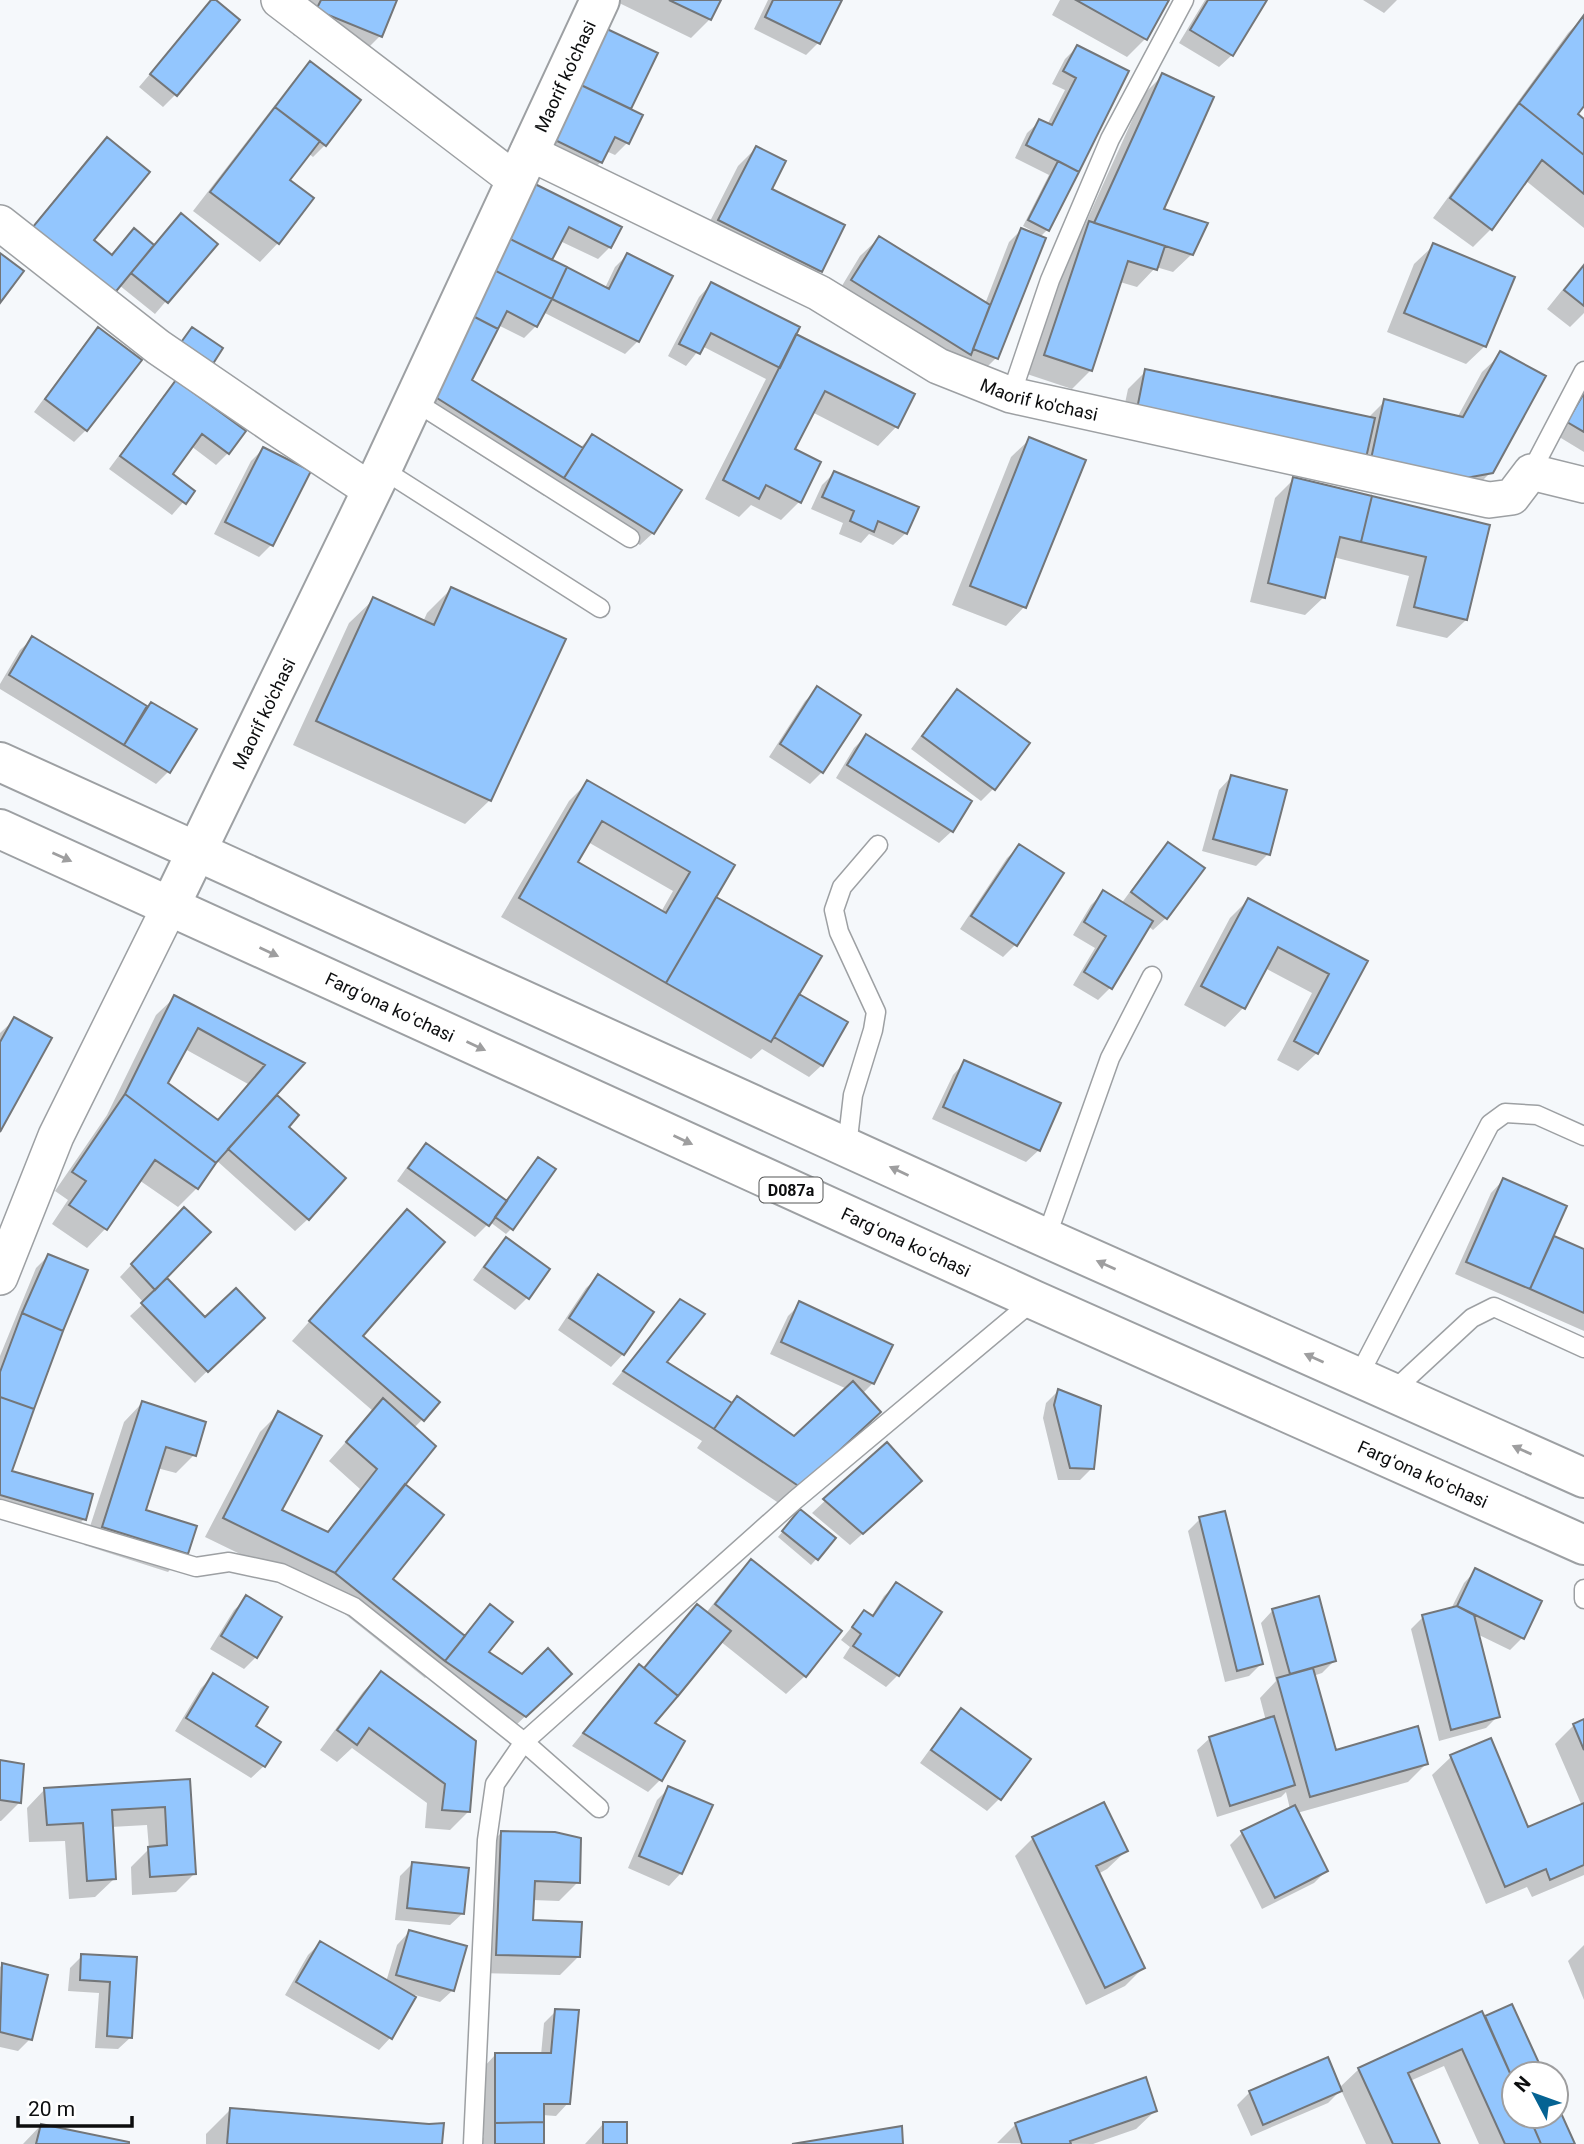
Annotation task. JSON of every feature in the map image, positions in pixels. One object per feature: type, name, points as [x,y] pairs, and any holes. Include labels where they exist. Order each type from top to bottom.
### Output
[{"type":"main road","name":"Maorif ko'chasi","points":[[170,906],[377,480],[600,0]]},
{"type":"main road","points":[[0,762],[1046,1238],[1584,1478]]},
{"type":"main road","name":"Fargʻona koʻchasi","points":[[0,829],[1034,1300],[1584,1545]]},
{"type":"street","points":[[279,0],[521,166]]},
{"type":"street","name":"Maorif ko'chasi","points":[[521,166],[820,293],[938,366],[1011,395],[1489,500],[1512,497],[1531,472]]},
{"type":"street","points":[[0,223],[158,347],[275,427],[377,480]]},
{"type":"street","points":[[1531,472],[1584,485]]},
{"type":"street","name":"Maorif ko'chasi","points":[[0,1277],[56,1136],[170,906]]},
{"type":"lane","points":[[1011,395],[1050,280],[1110,139],[1184,0]]},
{"type":"lane","points":[[1531,472],[1584,371]]},
{"type":"lane","points":[[414,401],[630,538]]},
{"type":"lane","points":[[377,480],[600,608]]},
{"type":"lane","points":[[847,1147],[853,1095],[876,1012],[839,932],[834,910],[842,887],[878,845]]},
{"type":"lane","points":[[1046,1238],[1110,1058],[1152,976]]},
{"type":"lane","points":[[1375,1385],[1490,1124],[1505,1113],[1536,1115],[1584,1136]]},
{"type":"lane","points":[[473,2144],[487,1840],[495,1784],[524,1742],[795,1500],[1034,1300]]},
{"type":"lane","points":[[1375,1385],[1472,1318],[1494,1307],[1584,1348]]},
{"type":"lane","points":[[0,1509],[196,1567],[229,1562],[281,1573],[354,1607],[524,1742],[599,1808]]},
{"type":"lane","points":[[1584,1589],[1584,1599]]},
{"type":"building","points":[[211,0],[216,0],[240,20],[177,96],[150,74]]},
{"type":"building","points":[[321,0],[397,0],[382,37],[316,10]]},
{"type":"building","points":[[669,0],[721,0],[711,20]]},
{"type":"building","points":[[773,0],[842,0],[820,44],[765,17]]},
{"type":"building","points":[[1076,0],[1169,0],[1147,40]]},
{"type":"building","points":[[1208,0],[1267,0],[1233,56],[1190,30]]},
{"type":"building","points":[[1584,15],[1584,106],[1578,114],[1584,119],[1584,155],[1519,103]]},
{"type":"building","points":[[607,29],[658,53],[631,109],[579,84]]},
{"type":"building","points":[[1077,45],[1129,71],[1079,172],[1026,145],[1039,119],[1052,125],[1076,78],[1063,71]]},
{"type":"building","points":[[310,61],[361,100],[326,146],[275,107]]},
{"type":"building","points":[[1162,73],[1214,97],[1164,209],[1208,223],[1193,255],[1094,223]]},
{"type":"building","points":[[579,84],[643,115],[629,144],[615,137],[602,163],[553,139]]},
{"type":"building","points":[[1519,103],[1584,155],[1584,194],[1542,160],[1492,230],[1450,198]]},
{"type":"building","points":[[275,107],[320,141],[290,180],[314,198],[279,244],[210,192]]},
{"type":"building","points":[[107,137],[150,172],[94,240],[112,255],[134,228],[154,245],[113,295],[32,228]]},
{"type":"building","points":[[756,146],[786,161],[772,189],[845,225],[822,272],[718,220]]},
{"type":"building","points":[[1058,161],[1079,172],[1049,231],[1028,220]]},
{"type":"building","points":[[535,184],[622,227],[611,248],[569,227],[552,260],[508,238]]},
{"type":"building","points":[[181,213],[218,244],[168,303],[131,273]]},
{"type":"building","points":[[1089,221],[1165,246],[1157,270],[1128,261],[1092,371],[1044,355]]},
{"type":"building","points":[[1021,228],[1046,238],[998,359],[973,349]]},
{"type":"building","points":[[879,236],[990,305],[971,355],[851,280]]},
{"type":"building","points":[[508,238],[567,267],[552,299],[492,269]]},
{"type":"building","points":[[1433,243],[1515,277],[1486,347],[1404,313]]},
{"type":"building","points":[[0,253],[24,271],[0,303]]},
{"type":"building","points":[[627,253],[673,276],[639,342],[552,299],[567,267],[609,289]]},
{"type":"building","points":[[1584,265],[1584,306],[1564,290]]},
{"type":"building","points":[[492,269],[552,299],[537,327],[507,311],[498,329],[469,314]]},
{"type":"building","points":[[711,282],[800,327],[780,368],[711,333],[700,354],[679,344]]},
{"type":"building","points":[[469,314],[498,329],[472,380],[583,448],[564,478],[429,393]]},
{"type":"building","points":[[98,327],[142,360],[87,431],[45,399]]},
{"type":"building","points":[[192,327],[223,348],[209,370],[177,348]]},
{"type":"building","points":[[796,334],[915,394],[898,428],[825,391],[795,449],[821,462],[801,503],[766,485],[759,499],[723,480]]},
{"type":"building","points":[[1500,351],[1546,376],[1493,473],[1466,478],[1371,459],[1384,399],[1463,417]]},
{"type":"building","points":[[1145,369],[1375,418],[1366,458],[1137,409]]},
{"type":"building","points":[[176,380],[246,431],[229,454],[202,434],[173,474],[195,491],[186,504],[120,456]]},
{"type":"building","points":[[1584,393],[1584,432],[1567,422]]},
{"type":"building","points":[[592,434],[682,490],[654,534],[564,478]]},
{"type":"building","points":[[1029,437],[1086,460],[1026,608],[970,586]]},
{"type":"building","points":[[263,447],[311,471],[273,546],[225,522]]},
{"type":"building","points":[[834,471],[919,507],[907,534],[878,521],[874,532],[850,521],[854,511],[822,497]]},
{"type":"building","points":[[1293,477],[1372,496],[1361,542],[1340,537],[1325,598],[1268,583]]},
{"type":"building","points":[[1372,496],[1490,525],[1467,620],[1414,607],[1426,557],[1361,542]]},
{"type":"building","points":[[451,587],[566,639],[491,801],[316,721],[373,597],[434,625]]},
{"type":"building","points":[[32,636],[147,706],[124,745],[9,675]]},
{"type":"building","points":[[817,686],[861,715],[823,773],[780,744]]},
{"type":"building","points":[[957,689],[1030,743],[995,790],[922,736]]},
{"type":"building","points":[[151,702],[197,729],[170,773],[124,745]]},
{"type":"building","points":[[866,734],[972,801],[953,832],[847,765]]},
{"type":"building","points":[[1231,775],[1287,790],[1270,855],[1213,839]]},
{"type":"building","points":[[587,780],[735,865],[666,983],[519,898]],"holes":[[[602,821],[690,872],[666,913],[578,862]]]},
{"type":"building","points":[[1168,842],[1205,868],[1167,919],[1131,892]]},
{"type":"building","points":[[1019,844],[1064,873],[1017,946],[971,916]]},
{"type":"building","points":[[1103,890],[1153,921],[1112,989],[1084,972],[1106,936],[1084,922]]},
{"type":"building","points":[[716,897],[822,956],[771,1042],[666,983]]},
{"type":"building","points":[[1248,898],[1368,961],[1318,1054],[1294,1041],[1329,974],[1278,947],[1245,1009],[1201,986]]},
{"type":"building","points":[[799,994],[848,1022],[823,1066],[774,1037]]},
{"type":"building","points":[[174,995],[305,1063],[216,1163],[125,1094]],"holes":[[[198,1028],[265,1065],[218,1120],[168,1083]]]},
{"type":"building","points":[[14,1017],[52,1038],[0,1132],[0,1042]]},
{"type":"building","points":[[964,1060],[1061,1103],[1040,1151],[943,1107]]},
{"type":"building","points":[[125,1094],[216,1163],[198,1189],[155,1160],[107,1230],[69,1205],[86,1181],[72,1172]]},
{"type":"building","points":[[277,1095],[299,1115],[289,1127],[346,1178],[309,1220],[228,1149]]},
{"type":"building","points":[[426,1143],[507,1201],[489,1226],[408,1168]]},
{"type":"building","points":[[538,1157],[556,1169],[513,1230],[495,1217]]},
{"type":"building","points":[[1503,1178],[1567,1206],[1530,1289],[1466,1262]]},
{"type":"building","points":[[184,1207],[211,1232],[155,1290],[131,1264]]},
{"type":"building","points":[[407,1209],[445,1242],[363,1336],[440,1402],[424,1421],[309,1321]]},
{"type":"building","points":[[1554,1236],[1584,1249],[1584,1313],[1530,1289]]},
{"type":"building","points":[[506,1237],[550,1269],[529,1299],[484,1267]]},
{"type":"building","points":[[48,1254],[88,1270],[63,1331],[22,1313]]},
{"type":"building","points":[[598,1274],[654,1312],[624,1355],[569,1318]]},
{"type":"building","points":[[167,1278],[205,1317],[236,1288],[265,1318],[208,1372],[141,1303]]},
{"type":"building","points":[[680,1299],[705,1314],[667,1362],[732,1403],[714,1429],[623,1371]]},
{"type":"building","points":[[799,1301],[893,1345],[874,1384],[781,1342]]},
{"type":"building","points":[[22,1313],[63,1331],[34,1409],[0,1397],[0,1372]]},
{"type":"building","points":[[853,1381],[881,1412],[800,1487],[714,1429],[737,1396],[794,1436]]},
{"type":"building","points":[[1058,1389],[1101,1406],[1094,1469],[1070,1468],[1054,1405]]},
{"type":"building","points":[[0,1397],[34,1409],[12,1471],[93,1494],[86,1520],[0,1495]]},
{"type":"building","points":[[383,1398],[436,1446],[335,1573],[223,1518],[278,1411],[322,1436],[282,1510],[328,1532],[377,1469],[346,1442]]},
{"type":"building","points":[[142,1401],[206,1422],[196,1456],[166,1447],[146,1510],[197,1526],[188,1554],[102,1527]]},
{"type":"building","points":[[887,1442],[922,1481],[863,1534],[823,1499]]},
{"type":"building","points":[[405,1484],[444,1515],[393,1579],[465,1636],[445,1661],[335,1573]]},
{"type":"building","points":[[800,1509],[836,1538],[818,1560],[782,1531]]},
{"type":"building","points":[[1225,1511],[1263,1664],[1237,1671],[1199,1517]]},
{"type":"building","points":[[751,1559],[842,1631],[806,1677],[715,1604]]},
{"type":"building","points":[[1475,1568],[1542,1601],[1524,1639],[1457,1606]]},
{"type":"building","points":[[896,1582],[942,1612],[899,1676],[853,1646],[861,1634],[852,1627],[864,1610],[873,1616]]},
{"type":"building","points":[[246,1595],[282,1617],[257,1658],[221,1636]]},
{"type":"building","points":[[1319,1596],[1336,1661],[1290,1674],[1272,1609]]},
{"type":"building","points":[[490,1604],[513,1622],[489,1652],[522,1674],[548,1648],[572,1674],[526,1717],[445,1661]]},
{"type":"building","points":[[697,1604],[731,1631],[678,1696],[644,1668]]},
{"type":"building","points":[[1457,1606],[1474,1615],[1500,1717],[1451,1730],[1422,1615]]},
{"type":"building","points":[[639,1664],[678,1696],[655,1723],[685,1741],[662,1781],[583,1733]]},
{"type":"building","points":[[1313,1668],[1336,1750],[1418,1726],[1428,1764],[1310,1797],[1277,1678]]},
{"type":"building","points":[[381,1671],[476,1741],[470,1812],[442,1810],[445,1784],[369,1728],[357,1745],[337,1730]]},
{"type":"building","points":[[213,1673],[268,1707],[256,1726],[281,1742],[265,1767],[186,1718]]},
{"type":"building","points":[[961,1708],[1031,1759],[1001,1800],[931,1750]]},
{"type":"building","points":[[1274,1716],[1295,1785],[1230,1806],[1209,1737]]},
{"type":"building","points":[[1584,1719],[1584,1750],[1573,1724]]},
{"type":"building","points":[[1491,1738],[1528,1827],[1584,1803],[1584,1865],[1550,1880],[1546,1869],[1505,1887],[1450,1755]]},
{"type":"building","points":[[0,1760],[24,1764],[21,1803],[0,1800]]},
{"type":"building","points":[[190,1779],[196,1874],[150,1877],[148,1847],[167,1845],[165,1807],[112,1810],[116,1879],[87,1881],[83,1823],[47,1825],[44,1788]]},
{"type":"building","points":[[668,1786],[713,1805],[682,1874],[639,1856]]},
{"type":"building","points":[[1104,1802],[1128,1851],[1096,1866],[1145,1968],[1105,1988],[1032,1837]]},
{"type":"building","points":[[1295,1805],[1328,1871],[1275,1898],[1241,1831]]},
{"type":"building","points":[[501,1831],[555,1832],[581,1838],[580,1883],[535,1881],[533,1920],[582,1922],[580,1957],[496,1955]]},
{"type":"building","points":[[412,1862],[469,1868],[464,1914],[407,1908]]},
{"type":"building","points":[[409,1930],[467,1946],[454,1991],[396,1975]]},
{"type":"building","points":[[320,1941],[416,1997],[392,2039],[296,1982]]},
{"type":"building","points":[[81,1954],[137,1957],[132,2038],[107,2036],[110,1982],[80,1980]]},
{"type":"building","points":[[2,1963],[48,1975],[32,2040],[0,2032]]},
{"type":"building","points":[[1512,2004],[1538,2060],[1504,2060],[1485,2016]]},
{"type":"building","points":[[555,2009],[579,2010],[570,2104],[544,2104],[544,2122],[495,2123],[495,2053],[551,2053]]},
{"type":"building","points":[[1482,2011],[1504,2060],[1500,2060],[1500,2130],[1535,2130],[1541,2144],[1505,2144],[1462,2049],[1408,2073],[1440,2144],[1393,2144],[1358,2068]]},
{"type":"building","points":[[1328,2057],[1342,2091],[1263,2125],[1249,2091]]},
{"type":"building","points":[[1146,2077],[1157,2111],[1070,2141],[1071,2144],[1022,2144],[1015,2123]]},
{"type":"building","points":[[230,2108],[444,2123],[442,2144],[227,2144]]},
{"type":"building","points":[[544,2122],[544,2144],[495,2144],[495,2123]]},
{"type":"building","points":[[603,2122],[627,2122],[627,2144],[603,2144]]},
{"type":"building","points":[[41,2124],[129,2142],[129,2144],[36,2144]]},
{"type":"building","points":[[902,2126],[903,2144],[792,2144]]},
{"type":"building","points":[[1535,2130],[1569,2130],[1575,2144],[1541,2144]]}]
